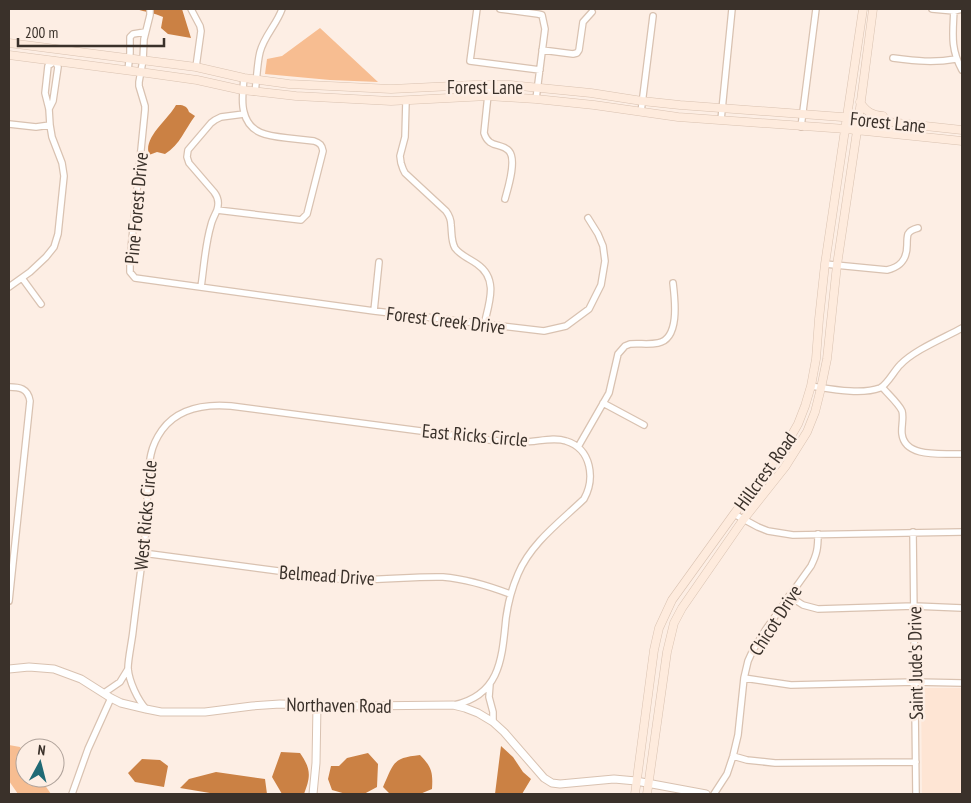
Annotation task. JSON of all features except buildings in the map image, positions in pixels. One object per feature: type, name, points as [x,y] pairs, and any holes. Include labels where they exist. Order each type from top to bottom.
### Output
[{"type":"main road","name":"Hillcrest Road","points":[[635,794],[654,650],[659,628],[672,600],[786,445],[798,424],[811,386],[816,359],[825,264],[863,9]]},
{"type":"main road","name":"Hillcrest Road","points":[[647,794],[667,652],[674,623],[682,608],[743,520],[794,454],[807,432],[815,412],[826,359],[837,265],[873,9]]},
{"type":"main road","name":"Forest Lane","points":[[9,43],[196,67],[244,78],[288,84],[391,90],[489,85],[538,87],[642,101],[848,118],[962,130]]},
{"type":"main road","points":[[55,61],[57,49]]},
{"type":"main road","name":"Forest Lane","points":[[9,55],[128,70],[196,80],[242,90],[296,96],[391,101],[488,96],[536,99],[678,117],[962,141]]},
{"type":"main road","points":[[391,90],[391,101]]},
{"type":"main road","points":[[860,102],[870,114],[905,120],[919,125]]},
{"type":"street","points":[[191,9],[201,31],[196,67]]},
{"type":"street","points":[[256,92],[260,51],[282,9]]},
{"type":"street","points":[[477,9],[470,61],[540,70]]},
{"type":"street","points":[[500,9],[542,16],[545,26],[536,99]]},
{"type":"street","points":[[721,120],[732,9]]},
{"type":"street","points":[[801,126],[816,9]]},
{"type":"street","points":[[932,9],[962,9]]},
{"type":"street","points":[[954,10],[952,40],[956,59],[962,70]]},
{"type":"street","points":[[140,72],[145,32],[150,12]]},
{"type":"street","points":[[542,50],[577,53],[583,22],[592,12]]},
{"type":"street","points":[[641,112],[654,16]]},
{"type":"street","points":[[128,70],[130,37],[133,34],[145,32]]},
{"type":"street","points":[[893,58],[921,62],[940,62],[956,59]]},
{"type":"street","points":[[9,287],[30,272],[50,253],[58,234],[64,170],[55,146],[45,93],[48,66],[55,61],[58,67],[53,101],[49,108]]},
{"type":"street","name":"Pine Forest Drive","points":[[140,72],[139,86],[146,110],[130,272],[138,278],[201,287]]},
{"type":"street","points":[[217,210],[301,220],[307,214],[323,151],[319,143],[268,136],[253,129],[244,114],[242,90],[244,78]]},
{"type":"street","points":[[489,85],[484,133],[489,142],[507,149],[512,161],[505,198]]},
{"type":"street","points":[[406,101],[405,137],[400,163],[405,173],[446,211],[450,218],[452,238],[456,250],[479,265],[487,274],[491,288],[484,325]]},
{"type":"street","points":[[201,287],[208,235],[217,210],[217,196],[190,165],[188,154],[190,148],[211,123],[222,117],[244,114]]},
{"type":"street","points":[[9,124],[31,127],[50,125]]},
{"type":"street","name":"Forest Creek Drive","points":[[201,287],[484,325],[544,331],[566,326],[589,309],[600,285],[604,261],[603,246],[588,218]]},
{"type":"street","points":[[825,264],[887,270],[894,268],[904,260],[908,234],[918,228]]},
{"type":"street","points":[[374,310],[379,262]]},
{"type":"street","points":[[22,278],[41,304]]},
{"type":"street","points":[[453,705],[473,699],[490,684],[502,652],[510,594],[518,573],[539,542],[584,500],[590,483],[590,471],[588,462],[578,447],[609,393],[621,350],[630,344],[661,342],[670,334],[676,308],[673,283]]},
{"type":"street","points":[[811,386],[854,390],[882,387],[903,362],[922,349],[962,328]]},
{"type":"street","points":[[9,388],[18,387],[23,389],[28,394],[30,401],[9,600]]},
{"type":"street","points":[[882,387],[901,411],[902,435],[907,447],[918,452],[962,454]]},
{"type":"street","points":[[603,403],[644,425]]},
{"type":"street","name":"West Ricks Circle","points":[[146,709],[136,694],[128,668],[148,510],[151,452],[163,429],[182,413],[201,406],[216,405],[339,420]]},
{"type":"street","name":"East Ricks Circle","points":[[339,420],[489,440],[520,442],[560,439],[573,443],[578,447]]},
{"type":"street","points":[[734,514],[768,531],[793,535],[962,532]]},
{"type":"street","name":"Saint Jude's Drive","points":[[913,532],[916,794]]},
{"type":"street","name":"Chicot Drive","points":[[714,794],[726,774],[733,756],[738,736],[744,678],[748,661],[766,628],[811,566],[818,547],[818,534]]},
{"type":"street","name":"Belmead Drive","points":[[143,553],[339,579],[444,577],[489,586],[510,594]]},
{"type":"street","points":[[789,596],[803,605],[818,609],[914,606],[962,608]]},
{"type":"street","name":"Northaven Road","points":[[9,669],[29,666],[54,670],[81,679],[121,703],[146,709],[175,712],[205,712],[265,704],[453,705],[472,711],[493,722],[504,732],[540,775],[552,783],[560,784],[614,779],[636,781],[706,794]]},
{"type":"street","points":[[104,693],[120,682],[128,668]]},
{"type":"street","points":[[744,678],[791,685],[915,682],[962,683]]},
{"type":"street","points":[[490,684],[489,697],[493,712],[493,722]]},
{"type":"street","points":[[72,794],[88,750],[111,698]]},
{"type":"street","points":[[313,794],[316,763],[317,705]]},
{"type":"street","points":[[733,756],[775,764],[916,762]]},
{"type":"shaded area","points":[[136,9],[182,9],[191,38],[168,34],[161,28],[163,17]]},
{"type":"shaded area","points":[[320,28],[378,82],[265,74],[267,59],[282,56]]},
{"type":"shaded area","points":[[176,105],[186,107],[195,116],[170,150],[165,154],[157,152],[149,155],[148,148],[153,135]]},
{"type":"shaded area","points":[[921,688],[962,688],[962,794],[922,794]]},
{"type":"shaded area","points":[[9,745],[15,746],[15,788],[47,788],[51,794],[18,794],[9,781]]},
{"type":"shaded area","points":[[501,746],[531,779],[522,794],[495,794]]},
{"type":"shaded area","points":[[281,752],[300,753],[304,759],[309,777],[304,794],[282,794],[272,777]]},
{"type":"shaded area","points":[[368,753],[378,764],[377,787],[364,794],[346,794],[332,790],[328,779],[331,766],[339,766],[347,758]]},
{"type":"shaded area","points":[[420,755],[431,770],[432,789],[420,794],[390,794],[383,787],[395,763],[404,758]]},
{"type":"shaded area","points":[[142,759],[160,760],[168,766],[164,787],[135,782],[128,773]]},
{"type":"shaded area","points":[[216,772],[265,779],[267,794],[216,794],[180,788],[189,779]]}]
